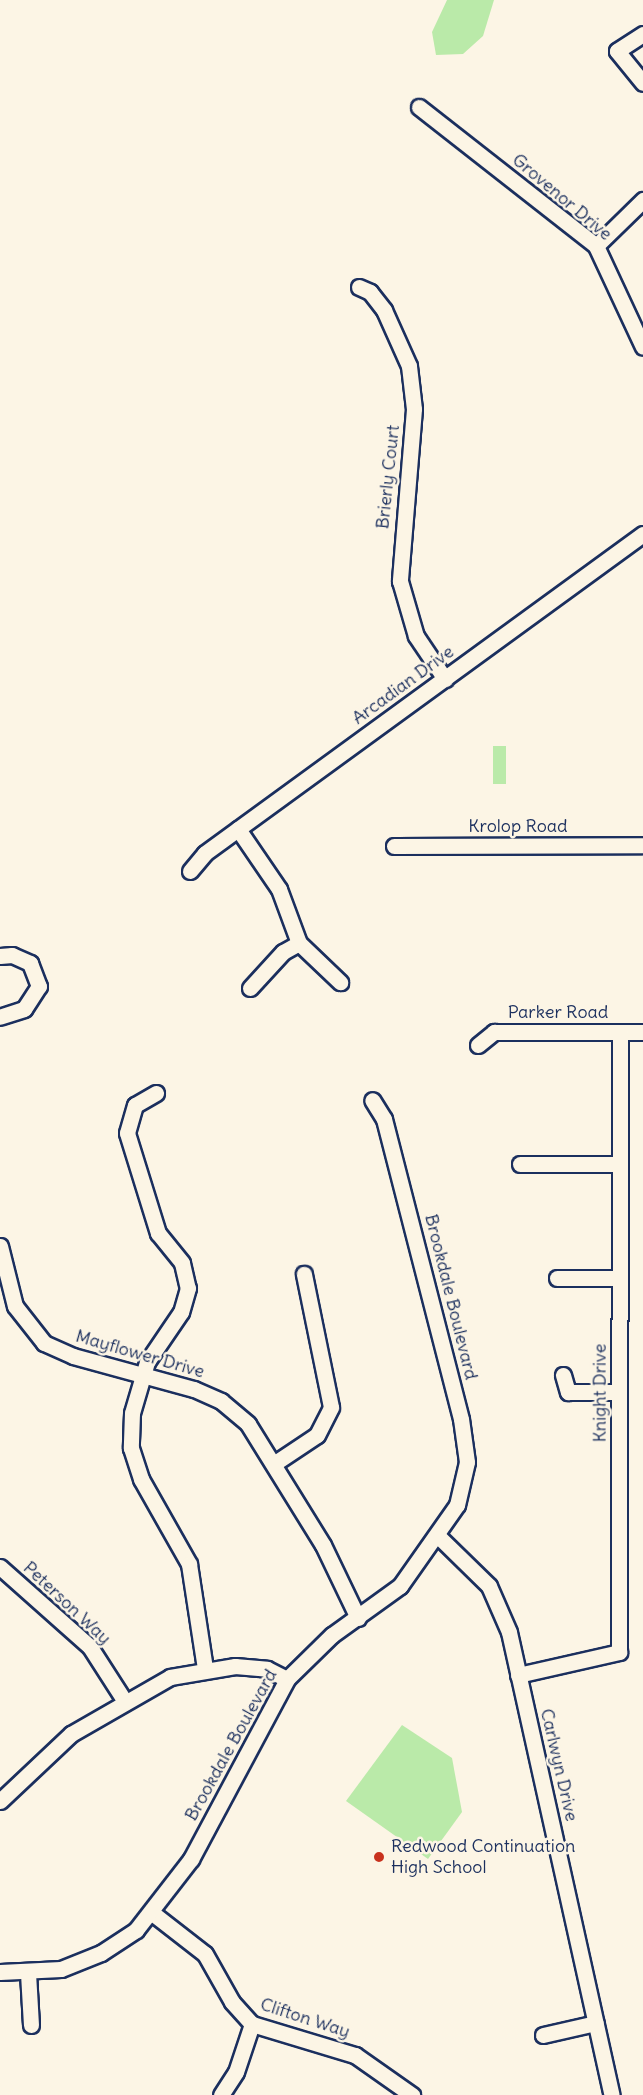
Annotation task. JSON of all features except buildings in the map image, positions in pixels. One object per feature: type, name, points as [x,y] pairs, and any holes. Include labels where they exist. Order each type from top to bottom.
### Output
[{"type":"street","points":[[643,34],[617,51],[643,83]]},
{"type":"street","name":"Grovenor Drive","points":[[419,107],[596,246],[643,346]]},
{"type":"street","points":[[596,246],[643,200]]},
{"type":"street","name":"Brierly Court","points":[[359,287],[370,292],[384,310],[409,366],[414,409],[400,575],[416,636],[445,679]]},
{"type":"street","name":"Arcadian Drive","points":[[190,871],[205,853],[643,534]]},
{"type":"street","points":[[238,829],[282,894],[299,943],[340,982]]},
{"type":"street","name":"Krolop Road","points":[[394,846],[643,845]]},
{"type":"street","points":[[250,988],[283,952],[299,943]]},
{"type":"street","points":[[0,956],[12,955],[30,963],[39,986],[24,1009],[0,1017]]},
{"type":"street","name":"Parker Road","points":[[478,1045],[494,1032],[643,1032]]},
{"type":"street","name":"Knight Drive","points":[[518,1675],[619,1652],[620,1032]]},
{"type":"street","points":[[156,1093],[135,1105],[127,1133],[158,1233],[182,1263],[188,1288],[181,1312],[159,1338],[143,1374],[131,1425],[133,1458],[189,1564],[205,1668]]},
{"type":"street","name":"Brookdale Boulevard","points":[[0,1972],[28,1973],[61,1969],[101,1953],[136,1930],[191,1859],[287,1679],[323,1642],[400,1587],[438,1537],[462,1493],[464,1434],[442,1332],[384,1119],[372,1100]]},
{"type":"street","points":[[520,1164],[620,1164]]},
{"type":"street","name":"Mayflower Drive","points":[[0,1246],[15,1306],[36,1336],[61,1352],[143,1374],[220,1401],[248,1424],[323,1545],[358,1618]]},
{"type":"street","points":[[274,1463],[317,1435],[331,1407],[304,1274]]},
{"type":"street","points":[[557,1278],[619,1278]]},
{"type":"street","points":[[563,1375],[568,1392],[620,1392]]},
{"type":"street","name":"Carlwyn Drive","points":[[438,1537],[478,1572],[498,1601],[518,1675],[612,2095]]},
{"type":"street","name":"Peterson Way","points":[[2,1573],[90,1647],[124,1700]]},
{"type":"street","points":[[0,1800],[64,1740],[124,1700],[170,1677],[205,1668],[255,1667],[287,1679]]},
{"type":"street","name":"Clifton Way","points":[[151,1912],[205,1954],[232,2002],[252,2024],[355,2055],[412,2095]]},
{"type":"street","points":[[28,1973],[31,2025]]},
{"type":"street","points":[[543,2035],[596,2023]]},
{"type":"street","points":[[221,2095],[236,2072],[252,2024]]},
{"type":"green space","points":[[447,0],[494,0],[483,36],[463,54],[436,55],[432,32]]},
{"type":"green space","points":[[493,746],[506,746],[506,784],[493,784]]},
{"type":"green space","points":[[402,1725],[452,1758],[462,1812],[428,1859],[346,1801]]},
{"type":"place","name":"Redwood Continuation High School","points":[[379,1857]]}]
